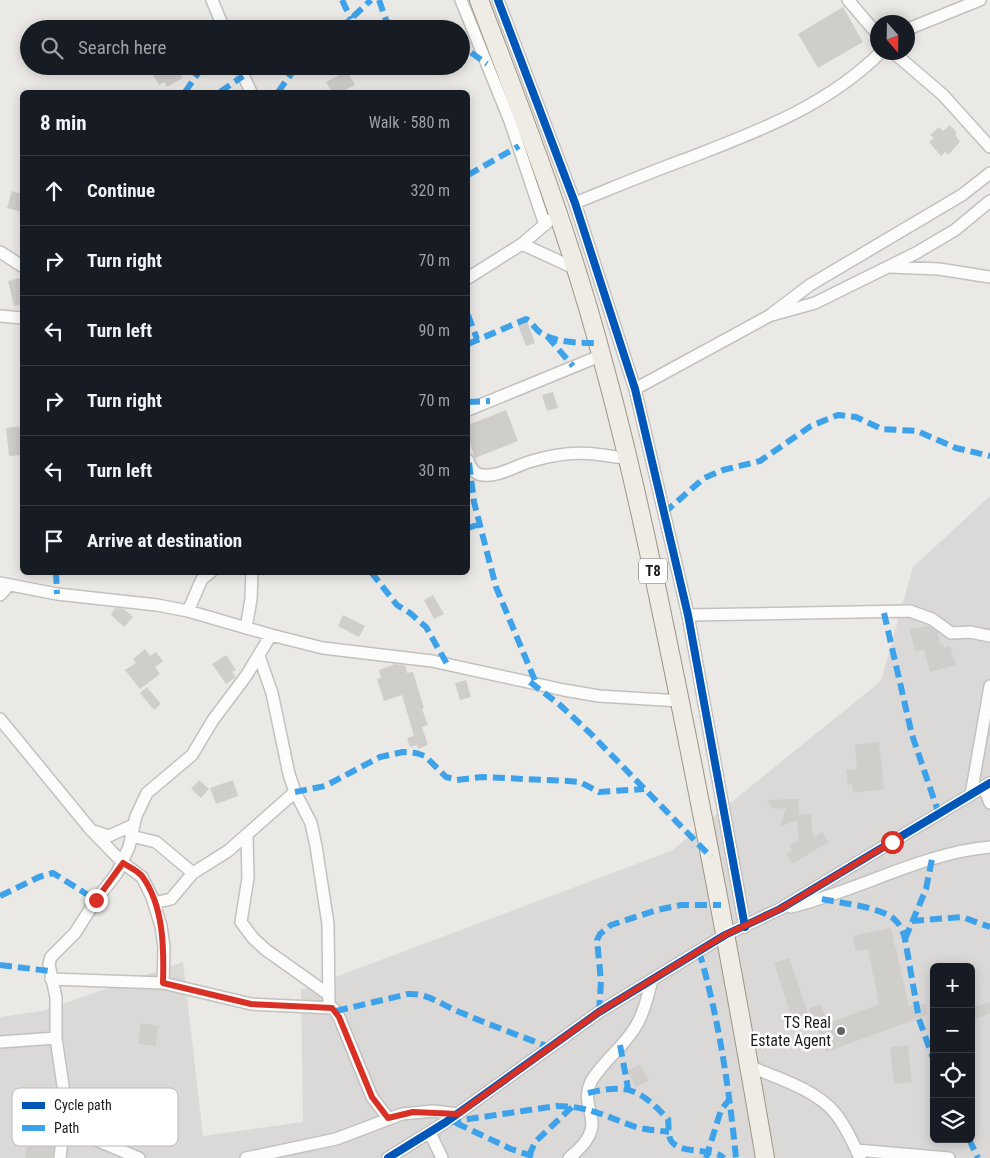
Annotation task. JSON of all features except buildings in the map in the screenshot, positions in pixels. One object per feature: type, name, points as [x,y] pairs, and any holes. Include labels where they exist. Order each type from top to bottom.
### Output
[{"type":"main road","name":"T8","points":[[479,0],[551,220],[576,268],[602,355],[628,459],[680,701],[765,1158]]},
{"type":"street","points":[[212,0],[220,20]]},
{"type":"street","points":[[461,0],[469,20]]},
{"type":"street","points":[[498,0],[575,203],[635,390],[688,615],[745,927]]},
{"type":"street","points":[[848,0],[870,25]]},
{"type":"street","points":[[915,27],[980,0]]},
{"type":"street","points":[[470,22],[551,220],[522,244],[470,277]]},
{"type":"street","points":[[575,203],[766,128],[841,87],[872,60]]},
{"type":"street","points":[[902,60],[943,95],[990,147]]},
{"type":"street","points":[[243,75],[250,90]]},
{"type":"street","points":[[635,390],[769,316],[810,285],[962,195],[990,174]]},
{"type":"street","points":[[769,316],[815,303],[888,267],[955,230],[990,201]]},
{"type":"street","points":[[522,244],[576,268]]},
{"type":"street","points":[[0,252],[20,265]]},
{"type":"street","points":[[888,267],[939,269],[990,277]]},
{"type":"street","points":[[0,316],[20,318]]},
{"type":"street","points":[[470,409],[602,355]]},
{"type":"street","points":[[470,463],[476,473],[483,475],[495,474],[530,461],[567,452],[582,452],[628,459]]},
{"type":"street","points":[[188,611],[202,579],[207,575]]},
{"type":"street","points":[[246,628],[251,599],[252,575]]},
{"type":"street","points":[[0,595],[4,584],[58,594],[111,598],[188,611],[323,648],[432,661],[599,696],[680,701]]},
{"type":"street","points":[[688,615],[910,611],[937,622],[951,633],[970,632],[990,636]]},
{"type":"street","points":[[64,1088],[56,1038],[56,998],[49,964],[51,957],[75,933],[123,863],[132,830],[147,793],[192,755],[213,720],[259,656],[271,635]]},
{"type":"street","points":[[259,656],[272,693],[295,792],[307,815],[316,846],[328,924],[328,1006]]},
{"type":"street","points":[[971,795],[990,686]]},
{"type":"street","points":[[0,719],[91,830],[123,863],[142,877],[154,903],[164,947],[163,983]]},
{"type":"street","points":[[388,1158],[458,1114],[592,1017],[725,935],[780,909],[987,785],[990,803]]},
{"type":"street","points":[[154,903],[171,899],[193,872],[228,851],[272,815],[286,798],[295,792]]},
{"type":"street","points":[[91,830],[109,836],[132,830],[156,842],[193,872]]},
{"type":"street","points":[[247,836],[248,878],[241,922],[252,938],[266,950],[328,994]]},
{"type":"street","points":[[780,909],[822,899],[945,855],[990,847]]},
{"type":"street","points":[[51,979],[163,983],[251,1004],[286,1007],[328,1006],[336,1011],[372,1097],[388,1118]]},
{"type":"street","points":[[569,1158],[584,1146],[593,1127],[588,1092],[592,1080],[638,1023],[652,980]]},
{"type":"street","points":[[0,1042],[56,1038]]},
{"type":"street","points":[[749,1066],[798,1088],[821,1101],[835,1113],[858,1154],[949,1158]]},
{"type":"street","points":[[246,1158],[336,1139],[363,1130],[388,1118],[413,1112],[458,1114]]},
{"type":"street","points":[[430,1133],[442,1158]]},
{"type":"street","points":[[110,1146],[139,1158]]},
{"type":"shaded area","points":[[990,496],[990,1158],[0,1158],[0,1017],[42,1011],[183,962],[203,1136],[303,1122],[301,990],[671,851],[881,681],[913,567]]},
{"type":"marked path","points":[[342,0],[351,19]]},
{"type":"marked path","points":[[350,20],[371,0]]},
{"type":"marked path","points":[[379,0],[386,20]]},
{"type":"marked path","points":[[470,52],[487,64]]},
{"type":"marked path","points":[[186,90],[197,75]]},
{"type":"marked path","points":[[279,90],[290,75]]},
{"type":"marked path","points":[[223,90],[243,76]]},
{"type":"marked path","points":[[470,174],[519,146]]},
{"type":"marked path","points":[[470,343],[526,319],[541,333],[554,339],[568,342],[598,343]]},
{"type":"marked path","points":[[470,320],[477,339]]},
{"type":"marked path","points":[[547,336],[573,366]]},
{"type":"marked path","points":[[470,402],[490,401]]},
{"type":"marked path","points":[[664,513],[704,478],[723,470],[760,461],[811,426],[838,415],[856,417],[882,429],[917,431],[956,448],[990,456]]},
{"type":"marked path","points":[[470,471],[474,502],[496,587],[536,683]]},
{"type":"marked path","points":[[470,527],[480,524]]},
{"type":"marked path","points":[[56,575],[57,594]]},
{"type":"marked path","points":[[373,575],[397,605],[426,627],[447,664]]},
{"type":"marked path","points":[[884,613],[912,735],[939,814]]},
{"type":"marked path","points":[[530,682],[560,705],[590,733],[711,857]]},
{"type":"marked path","points":[[295,792],[325,786],[380,757],[403,752],[425,756],[446,777],[457,780],[482,777],[580,782],[599,792],[644,789]]},
{"type":"marked path","points":[[905,939],[926,889],[932,859]]},
{"type":"marked path","points":[[0,896],[39,877],[53,873],[96,900]]},
{"type":"marked path","points":[[822,899],[880,911],[900,925],[905,939],[919,1019],[931,1053]]},
{"type":"marked path","points":[[599,1012],[601,981],[597,940],[600,934],[611,925],[657,910],[681,905],[721,905]]},
{"type":"marked path","points":[[912,921],[962,917],[990,927]]},
{"type":"marked path","points":[[699,951],[712,1002],[722,1054],[736,1158]]},
{"type":"marked path","points":[[0,965],[49,971]]},
{"type":"marked path","points":[[336,1011],[408,994],[416,994],[549,1047]]},
{"type":"marked path","points":[[620,1045],[628,1088]]},
{"type":"marked path","points":[[588,1093],[614,1089],[633,1091],[649,1101],[668,1119],[669,1135],[672,1142],[677,1146],[685,1149],[711,1152],[724,1158]]},
{"type":"marked path","points":[[706,1158],[721,1110],[729,1100]]},
{"type":"marked path","points":[[449,1122],[567,1106],[594,1112],[639,1128],[669,1132]]},
{"type":"marked path","points":[[529,1156],[535,1142],[573,1106]]},
{"type":"marked path","points":[[456,1123],[511,1149],[538,1158]]},
{"type":"marked path","points":[[971,1143],[978,1158]]},
{"type":"cycle path","points":[[498,0],[575,203],[635,389],[688,615],[745,927]]},
{"type":"cycle path","points":[[388,1158],[446,1122],[599,1012],[725,935],[780,909],[990,783]]},
{"type":"place","name":"TS Real Estate Agent","points":[[841,1031]]},
{"type":"route","points":[[96,900],[123,863],[142,877],[152,897],[161,926],[164,947],[163,983],[251,1004],[286,1007],[328,1006],[336,1011],[372,1097],[379,1109],[388,1118],[413,1112],[433,1111],[458,1114],[599,1012],[725,935],[780,909],[892,842]]}]
